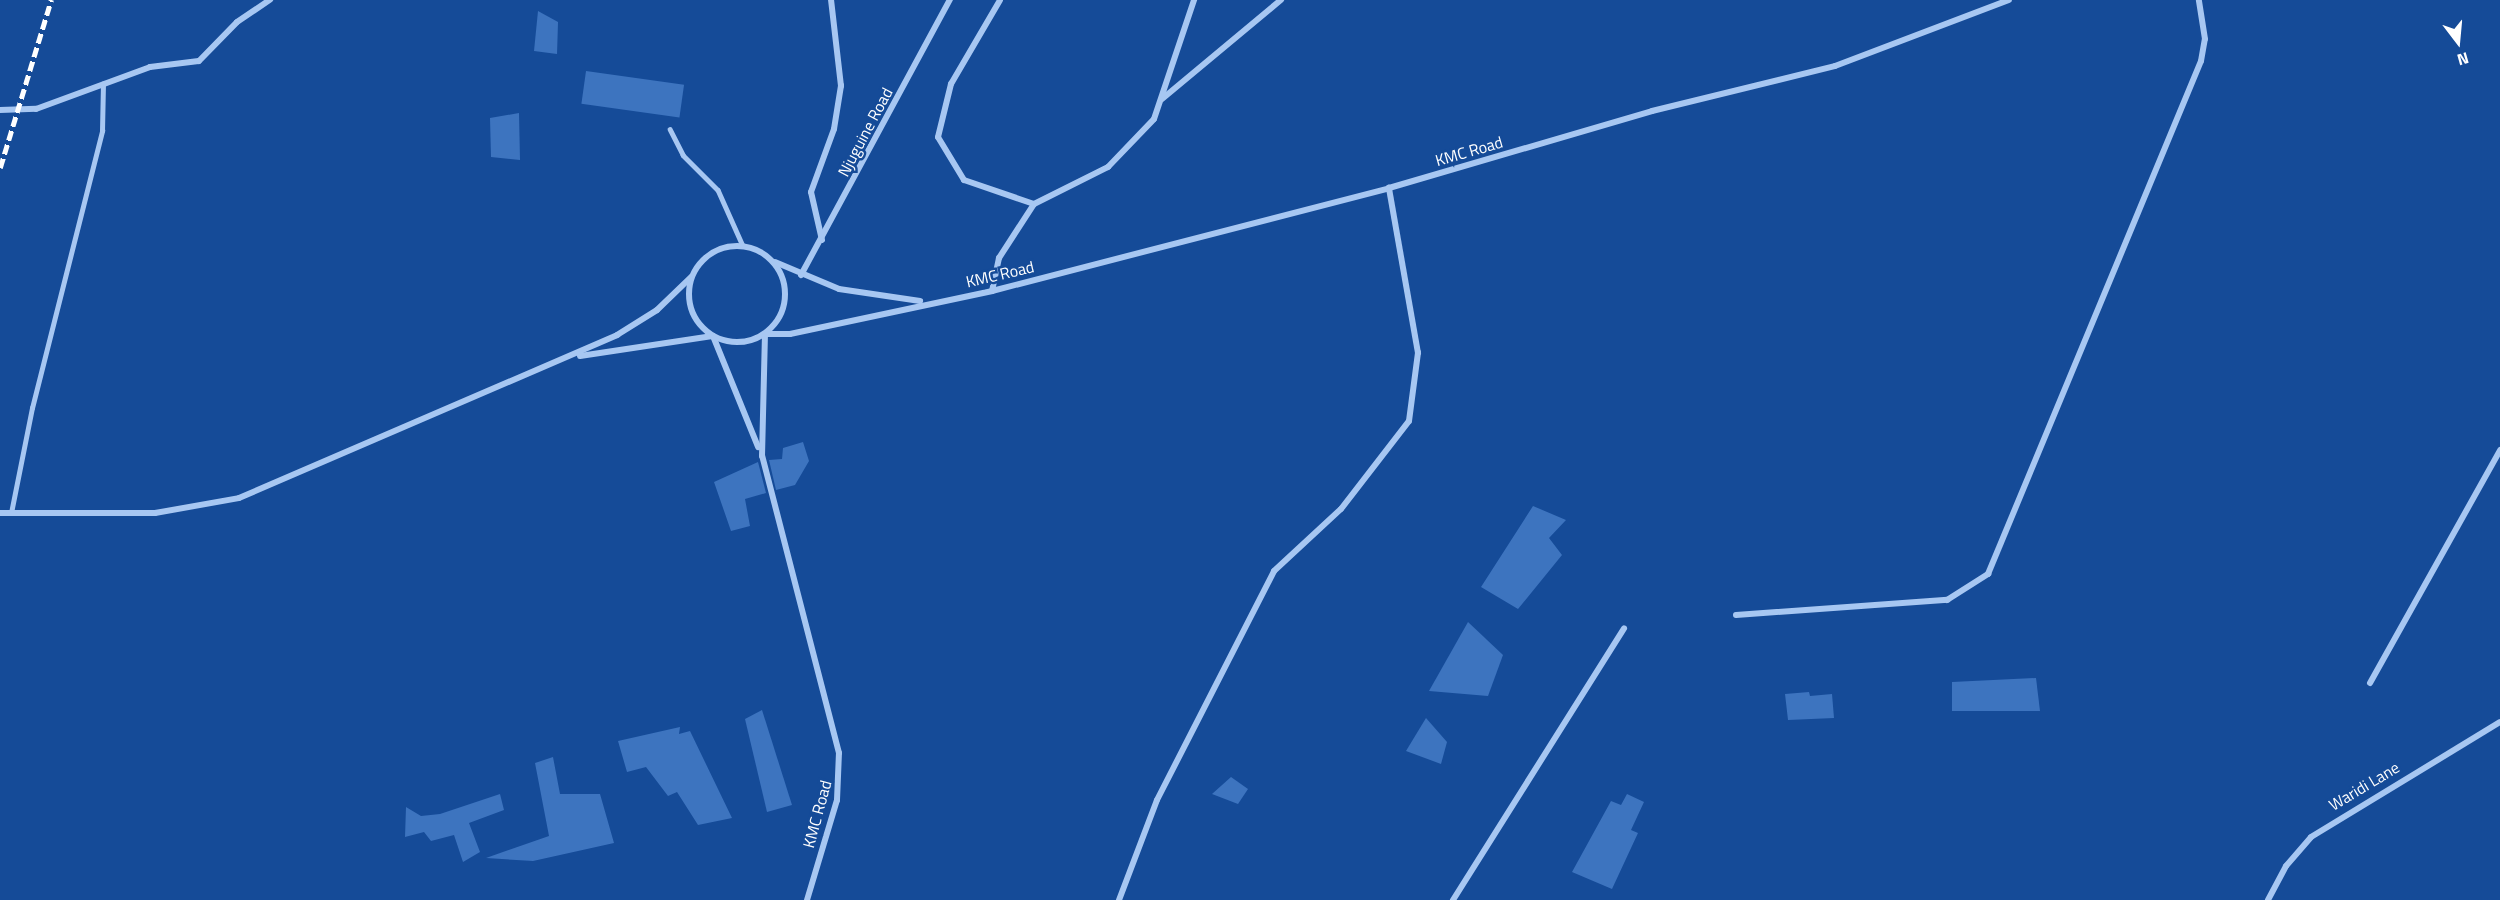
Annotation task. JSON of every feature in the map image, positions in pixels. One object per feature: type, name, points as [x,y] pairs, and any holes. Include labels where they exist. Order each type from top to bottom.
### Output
[{"type":"street","points":[[0,110],[36,109],[150,67],[199,61],[237,22],[270,0]]},
{"type":"street","points":[[822,241],[811,192],[834,129],[841,86],[831,0]]},
{"type":"street","name":"Njuguine Road","points":[[801,275],[822,241],[950,0]]},
{"type":"street","points":[[1000,0],[951,84],[938,137],[964,180],[1034,204]]},
{"type":"street","points":[[993,291],[999,258],[1034,204],[1108,167],[1154,119],[1194,0]]},
{"type":"street","points":[[1161,99],[1281,0]]},
{"type":"street","name":"KMC Road","points":[[762,456],[765,334],[790,334],[929,302],[993,291],[1389,188],[1652,111],[1835,66],[2008,0]]},
{"type":"street","points":[[1737,615],[1947,600],[1988,574],[2201,61],[2205,39],[2199,0]]},
{"type":"street","points":[[1119,900],[1157,800],[1274,571],[1341,509],[1409,421],[1418,353],[1389,188]]},
{"type":"street","points":[[0,513],[155,513],[238,498],[569,358],[657,310],[691,277],[710,254],[743,246],[769,258],[786,291],[784,307],[765,334],[735,343],[713,336],[569,358]]},
{"type":"street","name":"KMC Road","points":[[769,258],[801,275],[878,299],[929,302]]},
{"type":"street","points":[[691,277],[690,308],[713,336]]},
{"type":"street","name":"KMC Road","points":[[713,336],[762,456],[839,753],[837,800],[807,900]]},
{"type":"street","points":[[2370,683],[2500,450]]},
{"type":"street","points":[[1453,900],[1624,627]]},
{"type":"street","name":"Waridi Lane","points":[[2268,900],[2286,866],[2311,837],[2500,722]]},
{"type":"lane","points":[[11,513],[32,408],[102,131],[103,84]]},
{"type":"lane","points":[[670,129],[683,155],[718,190],[743,246]]},
{"type":"building","points":[[538,11],[558,22],[557,54],[534,51]]},
{"type":"building","points":[[586,71],[684,85],[679,117],[581,104]]},
{"type":"building","points":[[519,113],[520,160],[491,157],[490,118]]},
{"type":"building","points":[[803,442],[809,461],[795,485],[776,490],[769,460],[782,459],[783,448]]},
{"type":"building","points":[[758,462],[766,493],[745,499],[750,526],[731,531],[714,482]]},
{"type":"building","points":[[1533,506],[1566,520],[1549,538],[1562,555],[1518,609],[1481,587]]},
{"type":"building","points":[[1468,622],[1503,655],[1488,696],[1429,691]]},
{"type":"building","points":[[2036,678],[2040,711],[1952,711],[1952,682]]},
{"type":"building","points":[[1809,692],[1810,696],[1832,694],[1834,718],[1788,720],[1785,694]]},
{"type":"building","points":[[762,710],[792,805],[767,812],[745,719]]},
{"type":"building","points":[[1426,718],[1447,742],[1441,764],[1406,751]]},
{"type":"building","points":[[680,727],[679,734],[690,731],[732,818],[698,825],[677,792],[668,796],[646,767],[627,772],[618,741]]},
{"type":"building","points":[[553,757],[560,794],[600,794],[614,843],[533,861],[486,858],[549,836],[535,763]]},
{"type":"building","points":[[1231,777],[1248,789],[1238,804],[1212,794]]},
{"type":"building","points":[[500,794],[504,810],[469,823],[480,852],[463,862],[454,835],[431,841],[424,832],[405,837],[406,807],[421,816],[440,814]]},
{"type":"building","points":[[1627,794],[1644,802],[1631,830],[1638,833],[1612,889],[1572,872],[1611,801],[1621,805]]},
{"type":"railway","points":[[0,168],[51,0]]}]
